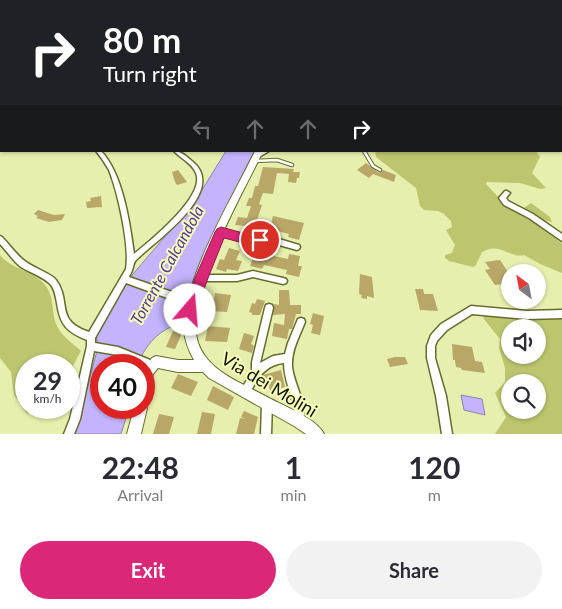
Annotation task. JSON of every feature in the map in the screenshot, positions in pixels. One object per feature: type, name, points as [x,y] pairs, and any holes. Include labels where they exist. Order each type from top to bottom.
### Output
[{"type":"street","points":[[69,434],[75,419],[91,342],[126,280],[131,256],[112,170],[99,152]]},
{"type":"street","points":[[131,256],[163,234],[176,220],[200,185],[200,173],[177,152]]},
{"type":"street","name":"Via dei Molini","points":[[257,156],[189,302],[190,334],[194,350],[204,366],[213,374],[299,421],[317,434]]},
{"type":"street","points":[[507,193],[502,198],[506,203],[531,216],[562,238]]},
{"type":"street","points":[[221,232],[243,238],[280,242],[296,247]]},
{"type":"street","points":[[0,239],[23,264],[53,281],[60,299],[60,310],[68,325],[91,342],[126,354]]},
{"type":"street","points":[[201,278],[237,278],[254,274],[283,281]]},
{"type":"street","points":[[126,280],[189,302]]},
{"type":"street","points":[[256,371],[256,362],[269,308]]},
{"type":"street","points":[[447,434],[441,396],[431,358],[431,346],[434,338],[444,326],[471,310],[527,315],[562,314]]},
{"type":"street","points":[[299,421],[300,410],[288,371],[288,358],[290,344],[301,322]]},
{"type":"street","points":[[244,391],[256,371],[274,360],[288,358]]},
{"type":"street","name":"Via dei Molini","points":[[155,362],[178,366],[204,366]]},
{"type":"street","points":[[266,434],[267,404]]},
{"type":"street","points":[[134,434],[137,419]]},
{"type":"lane","points":[[365,152],[372,166],[380,170]]},
{"type":"lane","points":[[257,156],[292,165]]},
{"type":"green space","points":[[375,152],[537,152],[540,157],[532,173],[546,188],[540,189],[520,183],[487,182],[486,184],[504,203],[522,209],[531,203],[550,217],[552,222],[541,220],[536,222],[562,244],[562,273],[524,255],[514,255],[494,248],[482,252],[476,265],[473,267],[449,261],[445,258],[445,255],[452,253],[455,245],[446,230],[452,227],[451,221],[438,211],[424,210],[420,206],[416,188],[376,157]]},
{"type":"green space","points":[[0,255],[10,264],[35,276],[45,285],[52,300],[55,321],[59,329],[81,351],[79,354],[15,354],[15,396],[11,372],[0,358]]},
{"type":"green space","points":[[486,315],[562,318],[562,434],[495,434],[505,419],[546,419],[546,374],[505,374],[504,364],[546,364],[546,319],[501,319],[501,355],[499,348],[500,339],[483,318]]},
{"type":"green space","points":[[501,386],[501,406],[495,393]]},
{"type":"water","name":"Torrente Calcandola","points":[[225,152],[255,152],[214,234],[173,326],[151,341],[143,354],[96,354],[98,347],[96,334],[126,282],[194,203]]},
{"type":"water","points":[[90,377],[90,419],[126,419],[121,434],[75,434]]},
{"type":"water","points":[[461,395],[482,399],[485,415],[464,410]]},
{"type":"building","points":[[366,163],[379,173],[383,170],[396,175],[394,182],[373,174],[369,178],[357,170]]},
{"type":"building","points":[[263,167],[294,169],[293,172],[300,172],[296,183],[288,182],[289,174],[277,173],[273,194],[263,193],[259,204],[262,205],[256,223],[271,224],[273,216],[304,223],[299,240],[288,237],[289,234],[277,231],[276,234],[256,230],[255,232],[244,231],[246,226],[235,225],[238,217],[247,218],[251,206],[246,206],[249,198],[252,198],[255,186],[258,186]]},
{"type":"building","points":[[178,170],[187,182],[177,185],[172,172]]},
{"type":"building","points":[[101,196],[102,207],[87,208],[86,202],[91,201],[90,198]]},
{"type":"building","points":[[38,210],[54,215],[65,214],[62,220],[49,222],[36,218],[38,216],[34,214]]},
{"type":"building","points":[[261,247],[271,250],[269,255],[288,259],[289,254],[300,256],[298,266],[302,266],[299,277],[286,274],[287,270],[264,265],[262,269],[250,266],[254,255],[257,256]]},
{"type":"building","points":[[229,248],[240,251],[236,260],[242,261],[238,271],[227,269],[226,272],[216,269],[220,259],[224,260]]},
{"type":"building","points":[[500,260],[503,264],[501,264],[501,284],[495,285],[485,270],[490,269],[485,262]]},
{"type":"building","points":[[360,274],[372,277],[374,298],[367,296],[367,299],[361,298],[362,295],[359,294]]},
{"type":"building","points":[[415,289],[423,289],[424,294],[433,294],[438,311],[420,310]]},
{"type":"building","points":[[279,290],[289,290],[290,305],[301,305],[301,314],[296,314],[292,329],[289,329],[287,339],[272,336],[274,323],[284,325],[285,314],[273,315],[274,304],[279,305]]},
{"type":"building","points":[[215,293],[231,295],[227,312],[210,311],[211,298],[214,299]]},
{"type":"building","points":[[257,299],[265,301],[260,315],[252,315],[249,312],[252,303],[255,304]]},
{"type":"building","points":[[313,313],[324,316],[320,335],[311,333],[313,325],[310,324]]},
{"type":"building","points":[[208,326],[230,328],[227,342],[205,341]]},
{"type":"building","points":[[173,331],[182,333],[175,349],[166,347]]},
{"type":"building","points":[[244,333],[254,336],[251,344],[254,346],[252,353],[239,349]]},
{"type":"building","points":[[452,344],[472,347],[475,361],[482,362],[485,373],[462,370],[456,367],[455,360],[453,360]]},
{"type":"building","points":[[405,357],[408,364],[390,367],[387,359]]},
{"type":"building","points":[[281,370],[285,387],[270,391],[269,386],[264,387],[263,375]]},
{"type":"building","points":[[178,374],[198,382],[191,396],[171,388]]},
{"type":"building","points":[[213,386],[234,397],[228,410],[207,400]]},
{"type":"building","points":[[244,411],[258,417],[254,434],[236,434],[240,418],[245,419],[241,417]]},
{"type":"building","points":[[202,412],[215,414],[211,434],[197,434]]},
{"type":"building","points":[[159,414],[174,417],[169,434],[153,434]]},
{"type":"route","points":[[190,310],[201,278],[221,232],[260,240]]}]
